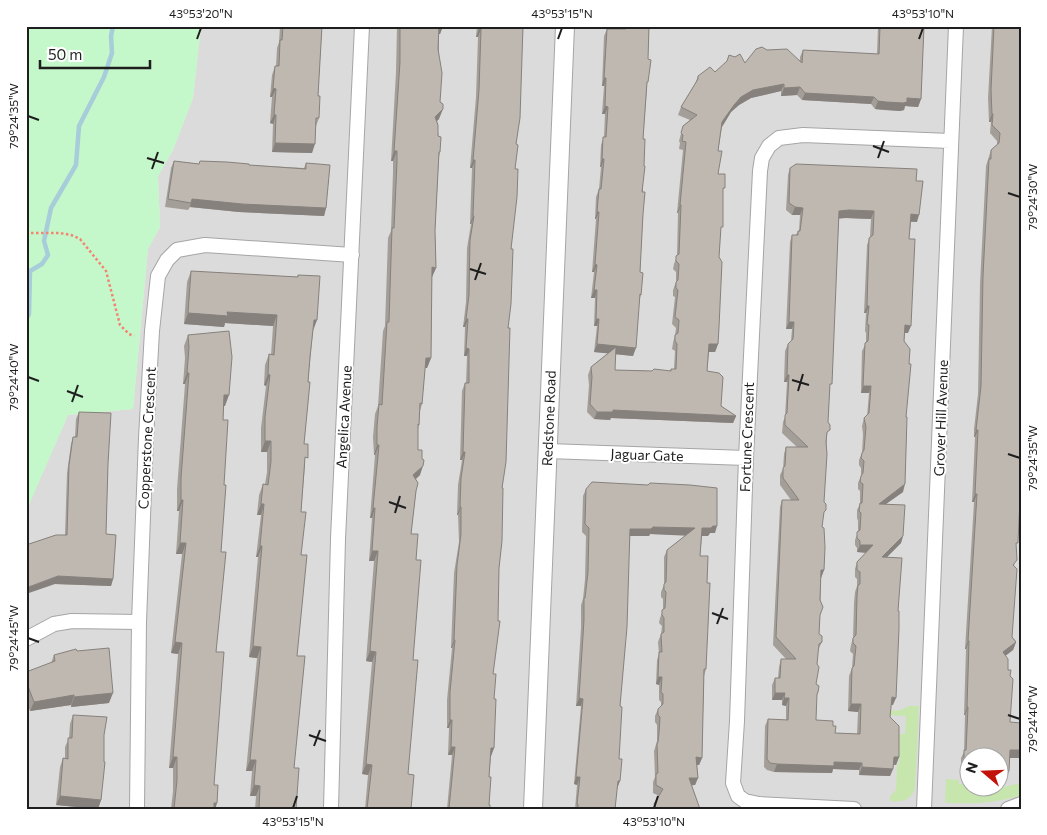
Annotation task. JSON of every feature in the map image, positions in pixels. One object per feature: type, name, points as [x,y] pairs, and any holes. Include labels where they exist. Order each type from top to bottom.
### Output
[{"type":"street","name":"Angelica Avenue","points":[[331,809],[338,539],[362,26]]},
{"type":"street","name":"Redstone Road","points":[[533,809],[565,26]]},
{"type":"street","name":"Grover Hill Avenue","points":[[924,809],[956,26]]},
{"type":"street","name":"Fortune Crescent","points":[[854,809],[759,804],[745,801],[738,796],[733,783],[760,171],[762,158],[769,146],[779,138],[803,135],[950,141]]},
{"type":"street","name":"Copperstone Crescent","points":[[137,809],[139,622],[146,438],[152,332],[158,276],[167,260],[177,250],[205,245],[352,255]]},
{"type":"street","name":"Jaguar Gate","points":[[548,451],[746,458]]},
{"type":"street","points":[[26,639],[54,624],[72,621],[139,622]]},
{"type":"street","points":[[1008,809],[1021,804]]},
{"type":"path","points":[[26,233],[60,233],[80,239],[106,271],[120,325],[129,334],[134,336]]},
{"type":"shaded area","points":[[201,26],[1021,26],[1021,809],[26,809],[26,508],[68,415],[133,409],[148,249],[160,227],[158,176],[173,150],[193,98]]},
{"type":"green space","points":[[26,26],[201,26],[193,98],[173,150],[158,176],[160,227],[148,249],[133,409],[68,415],[26,508]]},
{"type":"green space","points":[[909,706],[919,706],[915,789],[911,796],[905,800],[890,801],[890,796],[896,790],[897,765],[899,764],[899,734],[905,734],[906,716],[888,715],[888,711],[901,710]]},
{"type":"green space","points":[[946,779],[959,780],[960,798],[1010,798],[1010,785],[1021,783],[1021,795],[1003,800],[945,802]]},
{"type":"building","points":[[283,26],[322,26],[318,96],[320,96],[319,118],[316,118],[315,144],[275,143],[276,115],[274,115],[276,89],[273,88],[275,66],[279,66],[280,40],[282,40]]},
{"type":"building","points":[[400,26],[439,26],[438,49],[442,73],[440,102],[443,104],[443,109],[435,117],[438,125],[438,136],[441,137],[435,230],[436,268],[432,267],[431,358],[426,358],[422,404],[420,403],[418,424],[418,450],[422,450],[422,459],[424,460],[423,466],[413,475],[418,483],[411,534],[418,534],[416,560],[421,560],[413,660],[418,660],[408,774],[414,775],[411,809],[367,809],[372,765],[366,764],[376,652],[370,651],[378,551],[372,551],[375,508],[373,508],[379,445],[377,445],[377,427],[379,404],[382,405],[387,322],[389,322],[392,228],[394,228],[397,162],[397,151],[394,151],[400,62]]},
{"type":"building","points":[[479,26],[523,26],[520,118],[515,169],[518,169],[517,197],[511,249],[513,249],[508,328],[510,328],[506,462],[502,488],[502,541],[499,568],[498,621],[500,621],[493,674],[496,674],[494,699],[496,699],[494,748],[491,748],[489,777],[491,777],[490,809],[449,809],[455,747],[451,747],[450,692],[455,640],[457,565],[461,534],[461,478],[465,452],[463,452],[465,383],[469,383],[469,349],[466,348],[468,319],[466,319],[469,295],[470,240],[474,216],[475,160],[473,160],[479,90],[481,29],[479,29]]},
{"type":"building","points":[[626,26],[649,26],[648,59],[651,60],[647,82],[643,139],[645,139],[645,166],[642,192],[645,192],[640,272],[643,273],[636,348],[597,344],[599,319],[596,319],[597,290],[594,290],[597,265],[595,264],[599,212],[597,212],[604,159],[602,159],[603,137],[606,137],[608,107],[605,106],[606,78],[604,78],[607,29],[626,29]]},
{"type":"building","points":[[880,26],[924,26],[921,99],[907,98],[907,102],[903,103],[886,102],[878,101],[874,97],[805,93],[800,87],[784,88],[784,84],[753,90],[741,97],[722,122],[718,151],[722,151],[718,174],[725,174],[725,188],[723,188],[723,227],[721,227],[719,257],[722,262],[718,344],[709,344],[707,371],[719,373],[723,377],[721,406],[736,416],[613,410],[613,412],[597,412],[590,404],[591,367],[616,347],[615,370],[652,371],[654,369],[671,371],[671,369],[676,369],[677,344],[675,335],[678,333],[679,320],[675,317],[678,290],[676,282],[678,280],[679,264],[676,261],[676,256],[679,254],[680,205],[686,142],[682,141],[683,135],[681,133],[683,126],[697,115],[681,107],[698,76],[710,67],[715,72],[727,61],[729,55],[735,57],[740,54],[745,63],[756,49],[762,47],[767,50],[787,49],[802,63],[803,50],[879,54]]},
{"type":"building","points":[[994,26],[1021,26],[1021,476],[1018,543],[1016,543],[1017,560],[1013,565],[1017,569],[1012,637],[1016,642],[1003,652],[1008,659],[1008,670],[1011,670],[1010,676],[1013,679],[1010,722],[1021,723],[1021,750],[1010,750],[1010,748],[966,748],[968,641],[977,494],[975,494],[978,430],[976,430],[981,386],[983,276],[989,159],[991,159],[991,150],[999,143],[1000,133],[992,125],[991,90]]},
{"type":"building","points":[[174,161],[199,164],[200,161],[227,162],[306,169],[306,163],[330,165],[326,208],[242,204],[192,199],[191,203],[168,199]]},
{"type":"building","points":[[796,164],[917,169],[916,181],[923,181],[919,215],[911,214],[909,239],[915,239],[911,326],[905,325],[904,341],[910,349],[909,364],[911,364],[906,417],[905,484],[879,504],[905,505],[903,536],[882,557],[902,558],[898,611],[896,698],[892,697],[890,717],[899,726],[899,757],[894,757],[893,769],[862,767],[862,763],[834,762],[834,766],[777,764],[770,763],[767,759],[768,719],[788,720],[789,698],[784,698],[785,693],[775,693],[775,678],[780,678],[781,659],[796,659],[776,637],[782,500],[799,500],[783,478],[783,468],[785,466],[786,447],[808,447],[785,425],[789,375],[787,375],[788,344],[793,339],[794,322],[789,322],[792,235],[798,235],[798,231],[800,231],[803,208],[795,207],[789,203],[790,168]],"holes":[[[839,211],[874,211],[873,235],[869,238],[867,306],[869,306],[867,324],[869,325],[868,341],[865,343],[863,386],[871,386],[869,413],[864,418],[866,427],[864,450],[861,458],[864,461],[860,482],[863,484],[862,503],[860,503],[859,511],[861,513],[860,530],[857,532],[860,545],[873,545],[857,562],[857,570],[860,572],[860,584],[858,585],[857,596],[856,635],[853,638],[853,643],[856,646],[854,666],[852,668],[851,704],[861,704],[860,734],[835,733],[836,726],[833,726],[833,721],[816,720],[819,686],[816,684],[819,667],[817,664],[819,644],[822,642],[822,636],[819,634],[820,615],[823,607],[820,600],[821,570],[824,570],[825,547],[824,528],[822,527],[826,510],[824,502],[826,442],[827,432],[830,430],[828,422],[830,384],[832,384]]]},
{"type":"building","points":[[191,271],[298,277],[298,275],[320,276],[317,320],[314,320],[310,357],[308,382],[310,382],[304,444],[308,444],[308,458],[305,457],[301,512],[306,512],[301,555],[307,555],[297,656],[305,656],[294,768],[299,768],[296,809],[259,809],[260,786],[254,785],[256,760],[250,760],[261,647],[253,646],[262,546],[260,546],[264,504],[261,504],[263,484],[268,485],[271,461],[271,441],[265,441],[265,417],[270,375],[268,374],[269,354],[274,355],[277,315],[227,312],[228,316],[188,313]]},
{"type":"building","points":[[229,331],[232,357],[229,395],[224,395],[223,420],[228,420],[221,552],[226,552],[216,652],[224,652],[214,785],[218,785],[217,803],[214,803],[214,809],[174,809],[177,757],[173,757],[182,643],[175,642],[186,543],[180,543],[183,500],[181,500],[181,478],[189,373],[187,373],[188,335]]},
{"type":"building","points":[[79,412],[111,413],[106,534],[116,535],[113,579],[58,576],[26,588],[26,545],[56,535],[67,535],[69,465],[73,437],[77,437]]},
{"type":"building","points":[[592,482],[648,485],[650,483],[717,488],[717,526],[702,528],[700,556],[708,556],[707,583],[710,583],[706,669],[704,669],[702,758],[696,757],[698,778],[689,778],[700,809],[656,809],[654,804],[663,789],[656,785],[656,774],[658,773],[657,744],[660,717],[658,709],[663,704],[663,694],[661,692],[662,677],[658,677],[659,652],[662,652],[661,634],[664,632],[662,610],[665,608],[666,592],[664,584],[666,582],[667,550],[695,528],[653,527],[651,529],[630,529],[627,627],[620,706],[622,707],[619,759],[622,759],[615,809],[578,809],[580,777],[576,777],[583,699],[579,698],[584,598],[588,572],[589,528],[585,524],[586,489]]},
{"type":"building","points":[[109,648],[113,693],[74,697],[74,695],[34,702],[26,681],[26,672],[55,661],[54,655],[76,649],[77,651]]},
{"type":"building","points":[[73,715],[107,717],[104,735],[105,762],[101,800],[60,796],[63,758],[68,759],[68,738],[72,738]]},
{"type":"waterway","points":[[26,319],[29,314],[30,271],[42,264],[48,255],[44,241],[51,208],[76,165],[79,126],[104,77],[112,53],[111,36],[113,26]]}]
